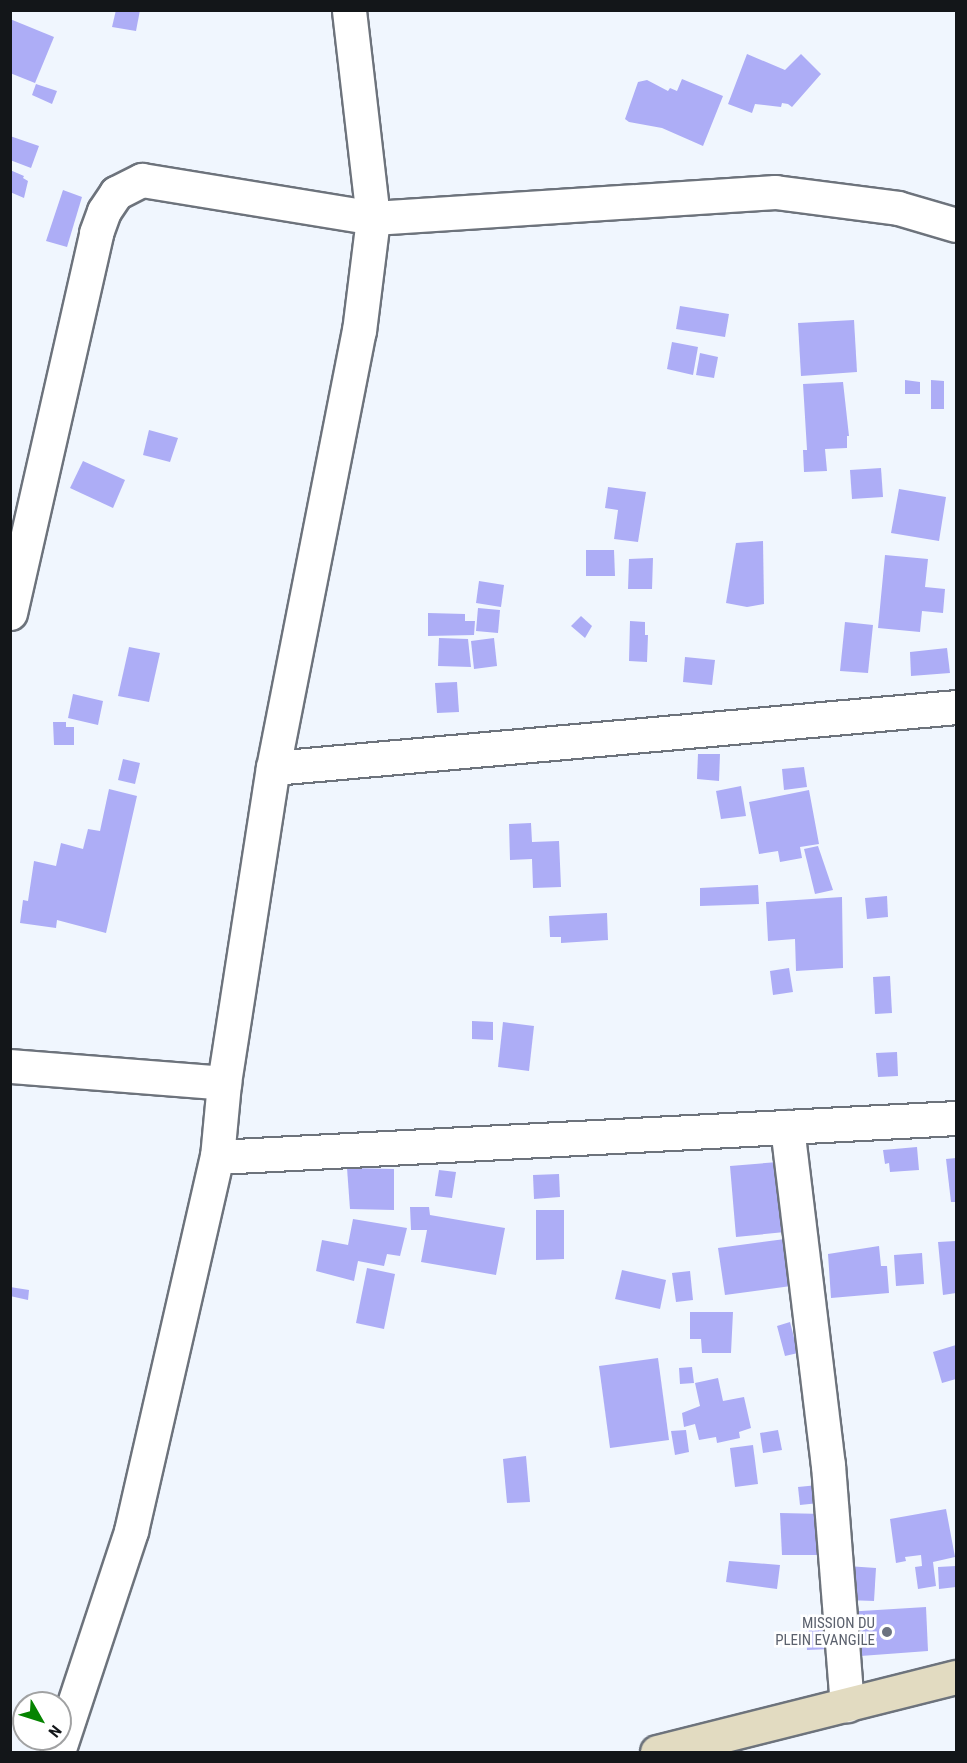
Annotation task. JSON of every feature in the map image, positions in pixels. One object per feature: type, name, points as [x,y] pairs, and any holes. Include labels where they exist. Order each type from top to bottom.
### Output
[{"type":"street","points":[[58,1752],[131,1532],[216,1157],[224,1083],[273,768],[359,331],[373,218],[349,10]]},
{"type":"street","points":[[10,613],[96,233],[104,211],[116,193],[142,180],[373,218],[775,192],[898,208],[957,225]]},
{"type":"street","points":[[273,768],[957,707]]},
{"type":"street","points":[[10,1066],[224,1083]]},
{"type":"street","points":[[216,1157],[957,1118]]},
{"type":"street","points":[[788,1127],[828,1465],[847,1705]]},
{"type":"street","points":[[657,1752],[957,1677]]},
{"type":"building","points":[[116,10],[140,10],[136,31],[112,27]]},
{"type":"building","points":[[10,19],[54,37],[35,83],[10,73]]},
{"type":"building","points":[[747,54],[785,70],[801,54],[821,74],[792,107],[782,103],[781,107],[755,104],[752,113],[728,104]]},
{"type":"building","points":[[682,79],[723,96],[703,146],[662,128],[629,122],[625,119],[638,82],[647,80],[668,91],[670,88],[677,91]]},
{"type":"building","points":[[36,84],[57,91],[52,104],[32,95]]},
{"type":"building","points":[[10,136],[39,146],[31,168],[10,160]]},
{"type":"building","points":[[10,170],[24,176],[23,178],[28,181],[24,198],[10,192]]},
{"type":"building","points":[[63,190],[82,197],[67,247],[46,241]]},
{"type":"building","points":[[680,306],[729,314],[725,337],[676,329]]},
{"type":"building","points":[[854,320],[857,372],[801,376],[798,323]]},
{"type":"building","points":[[672,342],[698,347],[693,375],[667,369]]},
{"type":"building","points":[[700,353],[718,357],[714,378],[696,375]]},
{"type":"building","points":[[905,380],[920,382],[920,394],[905,394]]},
{"type":"building","points":[[931,380],[944,381],[944,409],[931,409]]},
{"type":"building","points":[[843,382],[849,436],[847,436],[847,448],[825,449],[827,471],[804,472],[803,450],[807,450],[803,384]]},
{"type":"building","points":[[149,430],[178,438],[170,462],[143,455]]},
{"type":"building","points":[[83,461],[125,480],[113,508],[70,488]]},
{"type":"building","points":[[881,468],[883,497],[852,499],[850,470]]},
{"type":"building","points":[[608,487],[646,492],[638,542],[614,539],[618,510],[605,508]]},
{"type":"building","points":[[899,489],[946,497],[939,541],[891,533]]},
{"type":"building","points":[[763,541],[764,604],[747,607],[726,603],[736,543]]},
{"type":"building","points":[[586,550],[614,550],[615,576],[586,576]]},
{"type":"building","points":[[885,555],[928,559],[925,587],[945,589],[943,613],[922,611],[920,632],[878,628]]},
{"type":"building","points":[[653,558],[652,589],[628,589],[629,559]]},
{"type":"building","points":[[479,581],[504,585],[501,607],[476,603]]},
{"type":"building","points":[[478,608],[500,610],[498,633],[476,631]]},
{"type":"building","points":[[428,613],[465,614],[465,621],[475,621],[474,635],[428,636]]},
{"type":"building","points":[[581,616],[592,626],[585,638],[571,626]]},
{"type":"building","points":[[630,621],[645,622],[645,635],[648,635],[647,662],[629,661]]},
{"type":"building","points":[[845,622],[873,625],[868,673],[840,671]]},
{"type":"building","points":[[439,638],[468,639],[471,667],[438,666]]},
{"type":"building","points":[[494,638],[497,666],[474,669],[471,641]]},
{"type":"building","points":[[129,647],[160,653],[149,702],[118,696]]},
{"type":"building","points":[[947,648],[950,673],[911,676],[910,652]]},
{"type":"building","points":[[685,657],[715,660],[712,685],[683,682]]},
{"type":"building","points":[[457,682],[459,712],[437,713],[435,683]]},
{"type":"building","points":[[73,694],[103,701],[98,725],[68,718]]},
{"type":"building","points":[[53,722],[66,722],[66,727],[74,727],[74,745],[54,745]]},
{"type":"building","points":[[698,754],[720,754],[719,781],[697,779]]},
{"type":"building","points":[[123,759],[140,763],[135,784],[118,780]]},
{"type":"building","points":[[804,767],[807,787],[784,790],[782,769]]},
{"type":"building","points":[[741,786],[746,816],[721,819],[716,791]]},
{"type":"building","points":[[109,789],[137,796],[106,933],[57,920],[56,928],[20,923],[23,900],[28,901],[34,861],[56,866],[61,843],[83,849],[88,829],[100,831]]},
{"type":"building","points":[[809,790],[819,844],[800,847],[802,858],[780,862],[778,851],[759,854],[749,802]]},
{"type":"building","points":[[531,823],[532,842],[559,841],[561,887],[533,888],[532,859],[510,860],[509,824]]},
{"type":"building","points":[[818,846],[833,890],[815,894],[804,849]]},
{"type":"building","points":[[758,885],[759,904],[700,906],[700,888]]},
{"type":"building","points":[[887,896],[888,917],[867,919],[865,898]]},
{"type":"building","points":[[842,897],[843,968],[796,971],[795,939],[768,941],[766,902]]},
{"type":"building","points":[[607,913],[608,940],[561,943],[561,937],[550,937],[549,916]]},
{"type":"building","points":[[789,968],[793,992],[773,995],[770,971]]},
{"type":"building","points":[[890,976],[892,1013],[875,1014],[873,977]]},
{"type":"building","points":[[472,1021],[493,1022],[493,1040],[472,1039]]},
{"type":"building","points":[[503,1022],[534,1026],[529,1071],[498,1067]]},
{"type":"building","points":[[897,1052],[898,1076],[878,1077],[876,1053]]},
{"type":"building","points":[[917,1147],[919,1170],[890,1172],[889,1163],[885,1164],[883,1150]]},
{"type":"building","points":[[956,1158],[956,1202],[951,1202],[946,1159]]},
{"type":"building","points":[[778,1162],[785,1232],[736,1237],[730,1166]]},
{"type":"building","points":[[347,1168],[394,1169],[394,1210],[350,1209]]},
{"type":"building","points":[[439,1170],[456,1172],[452,1198],[435,1196]]},
{"type":"building","points":[[559,1174],[560,1197],[534,1199],[533,1175]]},
{"type":"building","points":[[410,1207],[429,1207],[430,1215],[505,1228],[496,1275],[421,1262],[427,1230],[411,1230]]},
{"type":"building","points":[[536,1210],[564,1210],[564,1259],[536,1260]]},
{"type":"building","points":[[353,1219],[407,1228],[400,1256],[387,1254],[384,1266],[358,1261],[354,1281],[316,1271],[322,1240],[348,1245]]},
{"type":"building","points":[[785,1239],[791,1286],[725,1295],[718,1248]]},
{"type":"building","points":[[956,1241],[956,1293],[943,1295],[938,1242]]},
{"type":"building","points":[[879,1246],[881,1266],[887,1266],[889,1293],[831,1298],[828,1254]]},
{"type":"building","points":[[922,1253],[924,1284],[896,1286],[894,1255]]},
{"type":"building","points":[[367,1268],[395,1274],[384,1329],[356,1323]]},
{"type":"building","points":[[622,1270],[666,1280],[660,1309],[615,1299]]},
{"type":"building","points":[[690,1271],[693,1300],[676,1302],[672,1273]]},
{"type":"building","points":[[10,1287],[29,1290],[28,1300],[10,1296]]},
{"type":"building","points":[[690,1312],[733,1312],[731,1353],[702,1353],[701,1339],[690,1339]]},
{"type":"building","points":[[790,1322],[798,1353],[785,1356],[777,1326]]},
{"type":"building","points":[[956,1345],[956,1379],[942,1383],[933,1352]]},
{"type":"building","points":[[658,1358],[669,1440],[610,1448],[599,1366]]},
{"type":"building","points":[[692,1367],[694,1383],[680,1384],[679,1368]]},
{"type":"building","points":[[718,1378],[723,1401],[744,1397],[751,1428],[739,1432],[740,1438],[717,1443],[716,1437],[699,1440],[695,1424],[684,1427],[682,1413],[700,1406],[695,1383]]},
{"type":"building","points":[[686,1430],[689,1452],[675,1455],[671,1431]]},
{"type":"building","points":[[778,1430],[782,1450],[763,1453],[760,1433]]},
{"type":"building","points":[[753,1445],[758,1484],[735,1487],[730,1448]]},
{"type":"building","points":[[526,1456],[530,1502],[507,1503],[503,1459]]},
{"type":"building","points":[[818,1485],[819,1503],[800,1505],[798,1487]]},
{"type":"building","points":[[946,1509],[955,1557],[933,1562],[936,1586],[918,1589],[915,1567],[922,1566],[921,1555],[905,1557],[906,1561],[896,1563],[890,1519]]},
{"type":"building","points":[[780,1513],[824,1514],[826,1555],[782,1555]]},
{"type":"building","points":[[729,1561],[780,1565],[777,1589],[726,1582]]},
{"type":"building","points":[[847,1566],[876,1568],[874,1601],[846,1600]]},
{"type":"building","points":[[956,1566],[956,1587],[939,1589],[938,1567]]},
{"type":"building","name":"MISSION DU PLEIN EVANGILE","points":[[926,1607],[928,1651],[847,1657],[845,1612]]},
{"type":"building","points":[[830,1618],[831,1649],[807,1650],[806,1619]]},
{"type":"place","name":"MISSION DU PLEIN EVANGILE","points":[[887,1632]]}]
